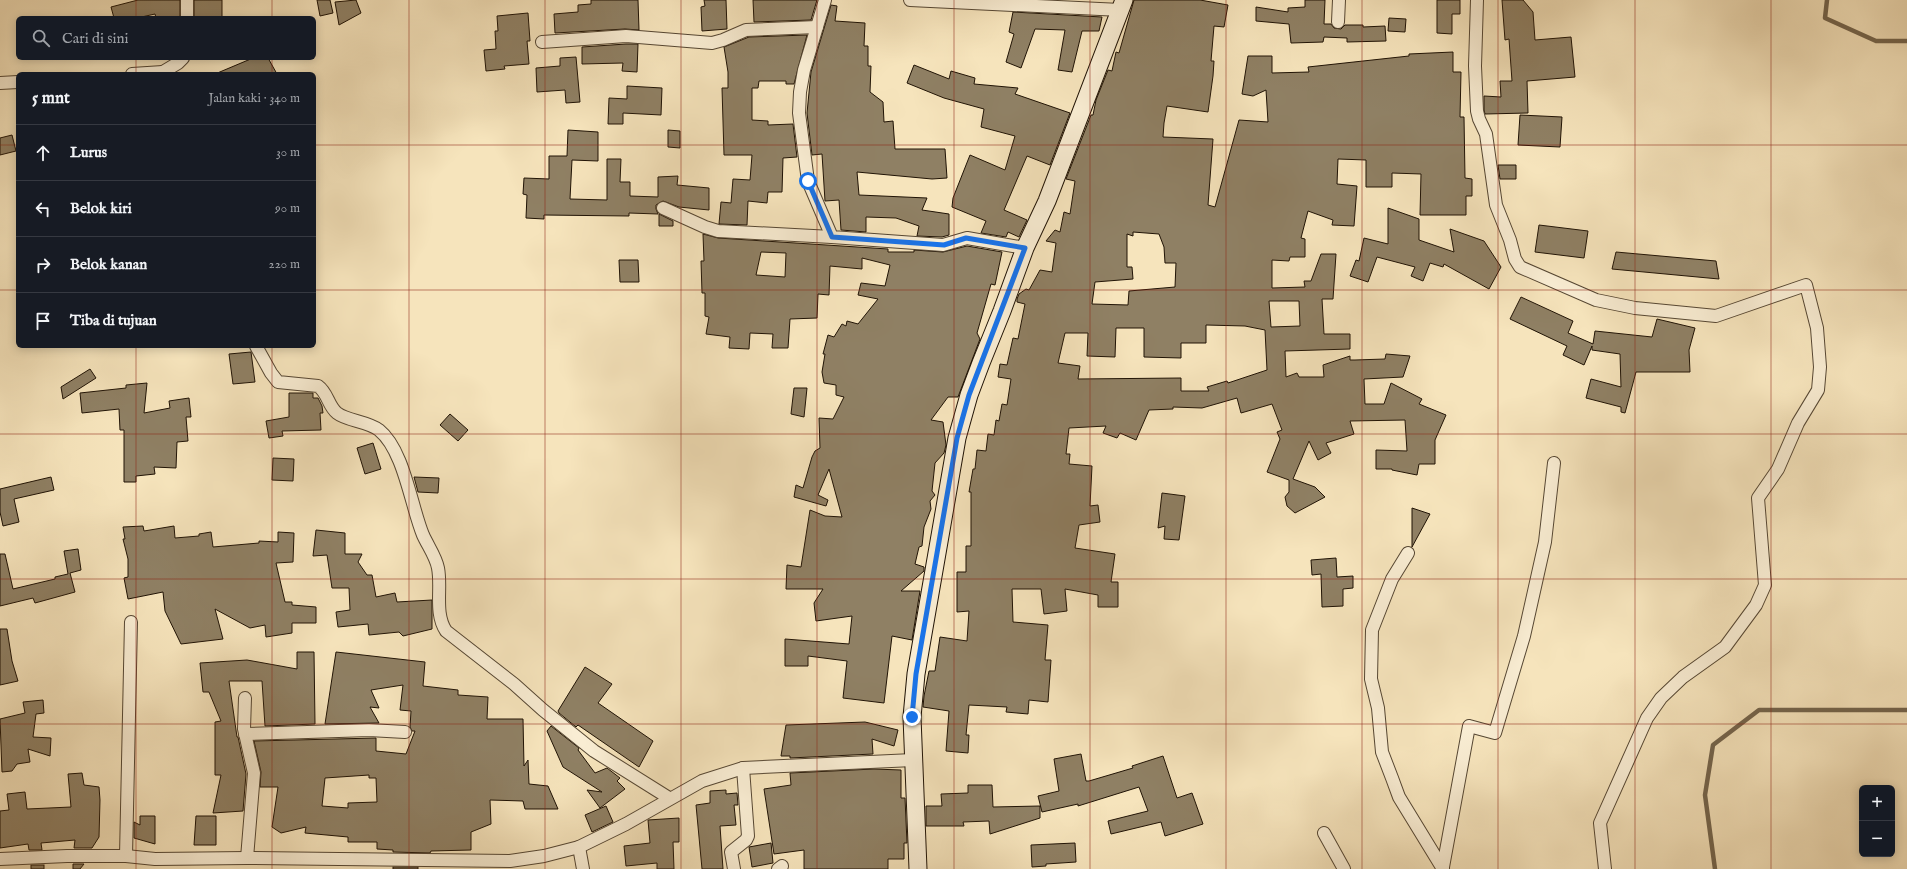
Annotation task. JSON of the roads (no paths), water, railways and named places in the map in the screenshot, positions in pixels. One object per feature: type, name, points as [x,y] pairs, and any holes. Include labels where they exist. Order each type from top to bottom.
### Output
[{"type":"main road","points":[[918,869],[912,717],[916,674],[957,438],[969,395],[1025,248],[1047,201],[1122,5]]},
{"type":"street","points":[[187,0],[187,16]]},
{"type":"street","points":[[825,0],[804,70],[800,92],[799,112],[808,181],[832,237]]},
{"type":"street","points":[[910,0],[1122,5]]},
{"type":"street","points":[[1338,22],[1339,0]]},
{"type":"street","points":[[1477,0],[1475,66],[1477,111],[1486,134],[1496,205],[1510,240],[1515,260],[1520,267],[1596,300],[1635,308],[1716,316],[1806,285],[1817,328],[1820,367],[1818,390],[1798,423],[1778,468],[1758,498],[1765,585],[1756,605],[1725,647],[1683,677],[1661,698],[1647,718],[1600,822],[1605,869]]},
{"type":"street","points":[[542,42],[626,36],[712,43],[746,30],[817,27]]},
{"type":"street","points":[[164,72],[181,60]]},
{"type":"street","points":[[0,83],[16,82]]},
{"type":"street","points":[[663,208],[705,227],[718,231],[944,245],[966,238],[1025,248]]},
{"type":"street","points":[[257,348],[271,373],[278,382],[318,386],[323,390],[332,408],[339,414],[368,425],[382,433],[401,466],[423,535],[437,564],[441,619],[446,631],[514,684],[543,710],[594,750],[669,798]]},
{"type":"street","points":[[1443,868],[1469,726],[1495,733],[1524,636],[1545,542],[1554,463]]},
{"type":"street","points":[[1408,553],[1392,580],[1372,630],[1371,678],[1378,708],[1382,752],[1399,797],[1443,868]]},
{"type":"street","points":[[126,856],[131,622]]},
{"type":"street","points":[[245,698],[245,734],[254,773],[247,858]]},
{"type":"street","points":[[245,734],[369,730],[405,732]]},
{"type":"street","points":[[6,862],[67,856],[126,856],[155,859],[247,858],[510,861],[544,856],[579,847],[626,824],[669,798],[702,781],[743,768],[913,760]]},
{"type":"street","points":[[734,869],[731,852],[746,840],[748,836],[743,768]]},
{"type":"street","points":[[1324,833],[1344,869]]},
{"type":"street","points":[[579,847],[583,869]]},
{"type":"waterway","points":[[1827,0],[1825,18],[1876,41],[1907,41]]},
{"type":"waterway","points":[[1715,869],[1705,795],[1713,745],[1759,710],[1907,710]]}]
